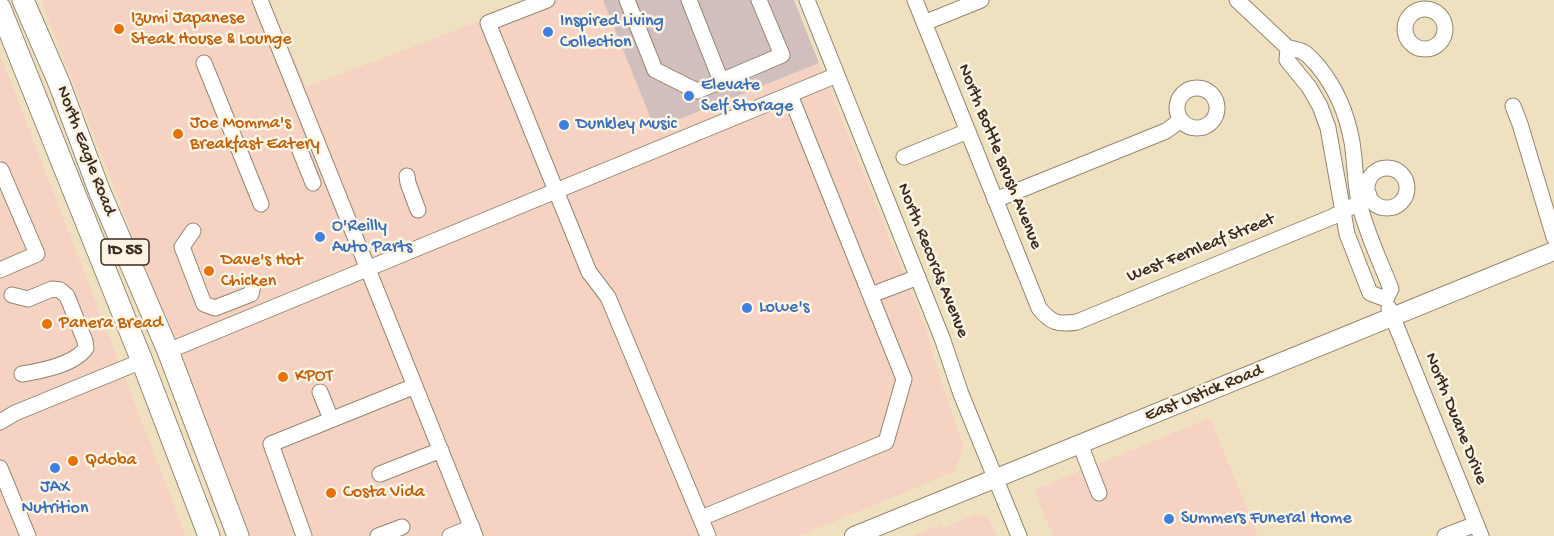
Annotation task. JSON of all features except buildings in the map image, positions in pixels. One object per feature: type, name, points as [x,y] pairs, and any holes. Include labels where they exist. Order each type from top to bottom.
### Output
[{"type":"highway","name":"North Eagle Road","points":[[23,0],[59,83],[99,190],[168,351],[238,536]]},
{"type":"highway","name":"North Eagle Road","points":[[0,9],[142,361],[208,536]]},
{"type":"highway","points":[[0,9],[20,19],[76,156],[99,190]]},
{"type":"main road","name":"East Ustick Road","points":[[854,536],[1554,251]]},
{"type":"street","points":[[260,0],[474,531],[450,536]]},
{"type":"street","points":[[547,0],[488,23],[589,272],[608,297],[708,536]]},
{"type":"street","points":[[627,0],[655,70],[697,91],[782,55],[759,0]]},
{"type":"street","points":[[689,0],[721,81]]},
{"type":"street","name":"North Records Avenue","points":[[807,0],[918,276],[994,478],[1019,536]]},
{"type":"street","name":"North Bottle Brush Avenue","points":[[915,0],[1039,308],[1055,322]]},
{"type":"street","points":[[924,23],[981,0]]},
{"type":"street","points":[[1237,0],[1288,48],[1300,50],[1309,57],[1325,75],[1337,95],[1346,118],[1364,199],[1391,289],[1386,299],[1370,293],[1347,234],[1328,128],[1320,106],[1309,87],[1287,60],[1288,48]]},
{"type":"street","points":[[204,63],[261,204]]},
{"type":"street","points":[[168,351],[837,75]]},
{"type":"street","points":[[701,518],[886,442],[904,379],[790,95]]},
{"type":"street","points":[[1513,106],[1554,237]]},
{"type":"street","points":[[995,200],[1166,131],[1181,120]]},
{"type":"street","points":[[904,157],[968,131]]},
{"type":"street","points":[[299,148],[313,183]]},
{"type":"street","points":[[0,270],[37,254],[1,170]]},
{"type":"street","points":[[407,176],[418,210]]},
{"type":"street","name":"West Fernleaf Street","points":[[1055,322],[1077,322],[1343,211],[1364,199]]},
{"type":"street","points":[[193,231],[182,247],[204,304],[215,308],[242,298],[251,294],[253,285]]},
{"type":"street","points":[[871,295],[918,276]]},
{"type":"street","points":[[12,295],[28,299],[52,289],[60,290],[67,297],[86,348],[81,356],[45,370],[21,374]]},
{"type":"street","name":"North Duane Drive","points":[[1386,299],[1478,530]]},
{"type":"street","points":[[0,422],[15,413],[142,361]]},
{"type":"street","points":[[304,536],[271,444],[415,386]]},
{"type":"street","points":[[320,392],[331,419]]},
{"type":"street","points":[[1080,444],[1099,493]]},
{"type":"street","points":[[381,474],[441,450]]},
{"type":"street","points":[[0,468],[28,536]]},
{"type":"street","points":[[378,536],[402,527]]},
{"type":"street","points":[[1449,535],[1478,530]]},
{"type":"shaded area","points":[[41,0],[270,0],[306,87],[535,0],[603,0],[655,129],[819,63],[925,327],[964,448],[954,472],[799,536],[250,536]]},
{"type":"shaded area","name":"Elevate Self Storage","points":[[603,0],[794,0],[819,63],[655,129]]},
{"type":"shaded area","points":[[0,54],[186,536],[0,536]]},
{"type":"shaded area","points":[[1210,418],[1258,536],[1053,536],[1034,490]]},
{"type":"shaded area","points":[[976,514],[989,519],[997,536],[912,536],[941,524],[943,528]]},
{"type":"place","name":"Izumi Japanese Steak House & Lounge","points":[[119,29]]},
{"type":"place","name":"Inspired Living Collection","points":[[548,32]]},
{"type":"place","name":"Elevate Self Storage","points":[[689,96]]},
{"type":"place","name":"Dunkley Music","points":[[564,125]]},
{"type":"place","name":"Joe Momma's Breakfast Eatery","points":[[178,134]]},
{"type":"place","name":"O'Reilly Auto Parts","points":[[320,237]]},
{"type":"place","name":"Dave's Hot Chicken","points":[[209,271]]},
{"type":"place","name":"Lowe's","points":[[747,308]]},
{"type":"place","name":"Panera Bread","points":[[47,324]]},
{"type":"place","name":"KPOT","points":[[283,377]]},
{"type":"place","name":"Qdoba","points":[[73,461]]},
{"type":"place","name":"JAX Nutrition","points":[[55,468]]},
{"type":"place","name":"Costa Vida","points":[[331,493]]},
{"type":"place","name":"Summers Funeral Home","points":[[1169,519]]}]
